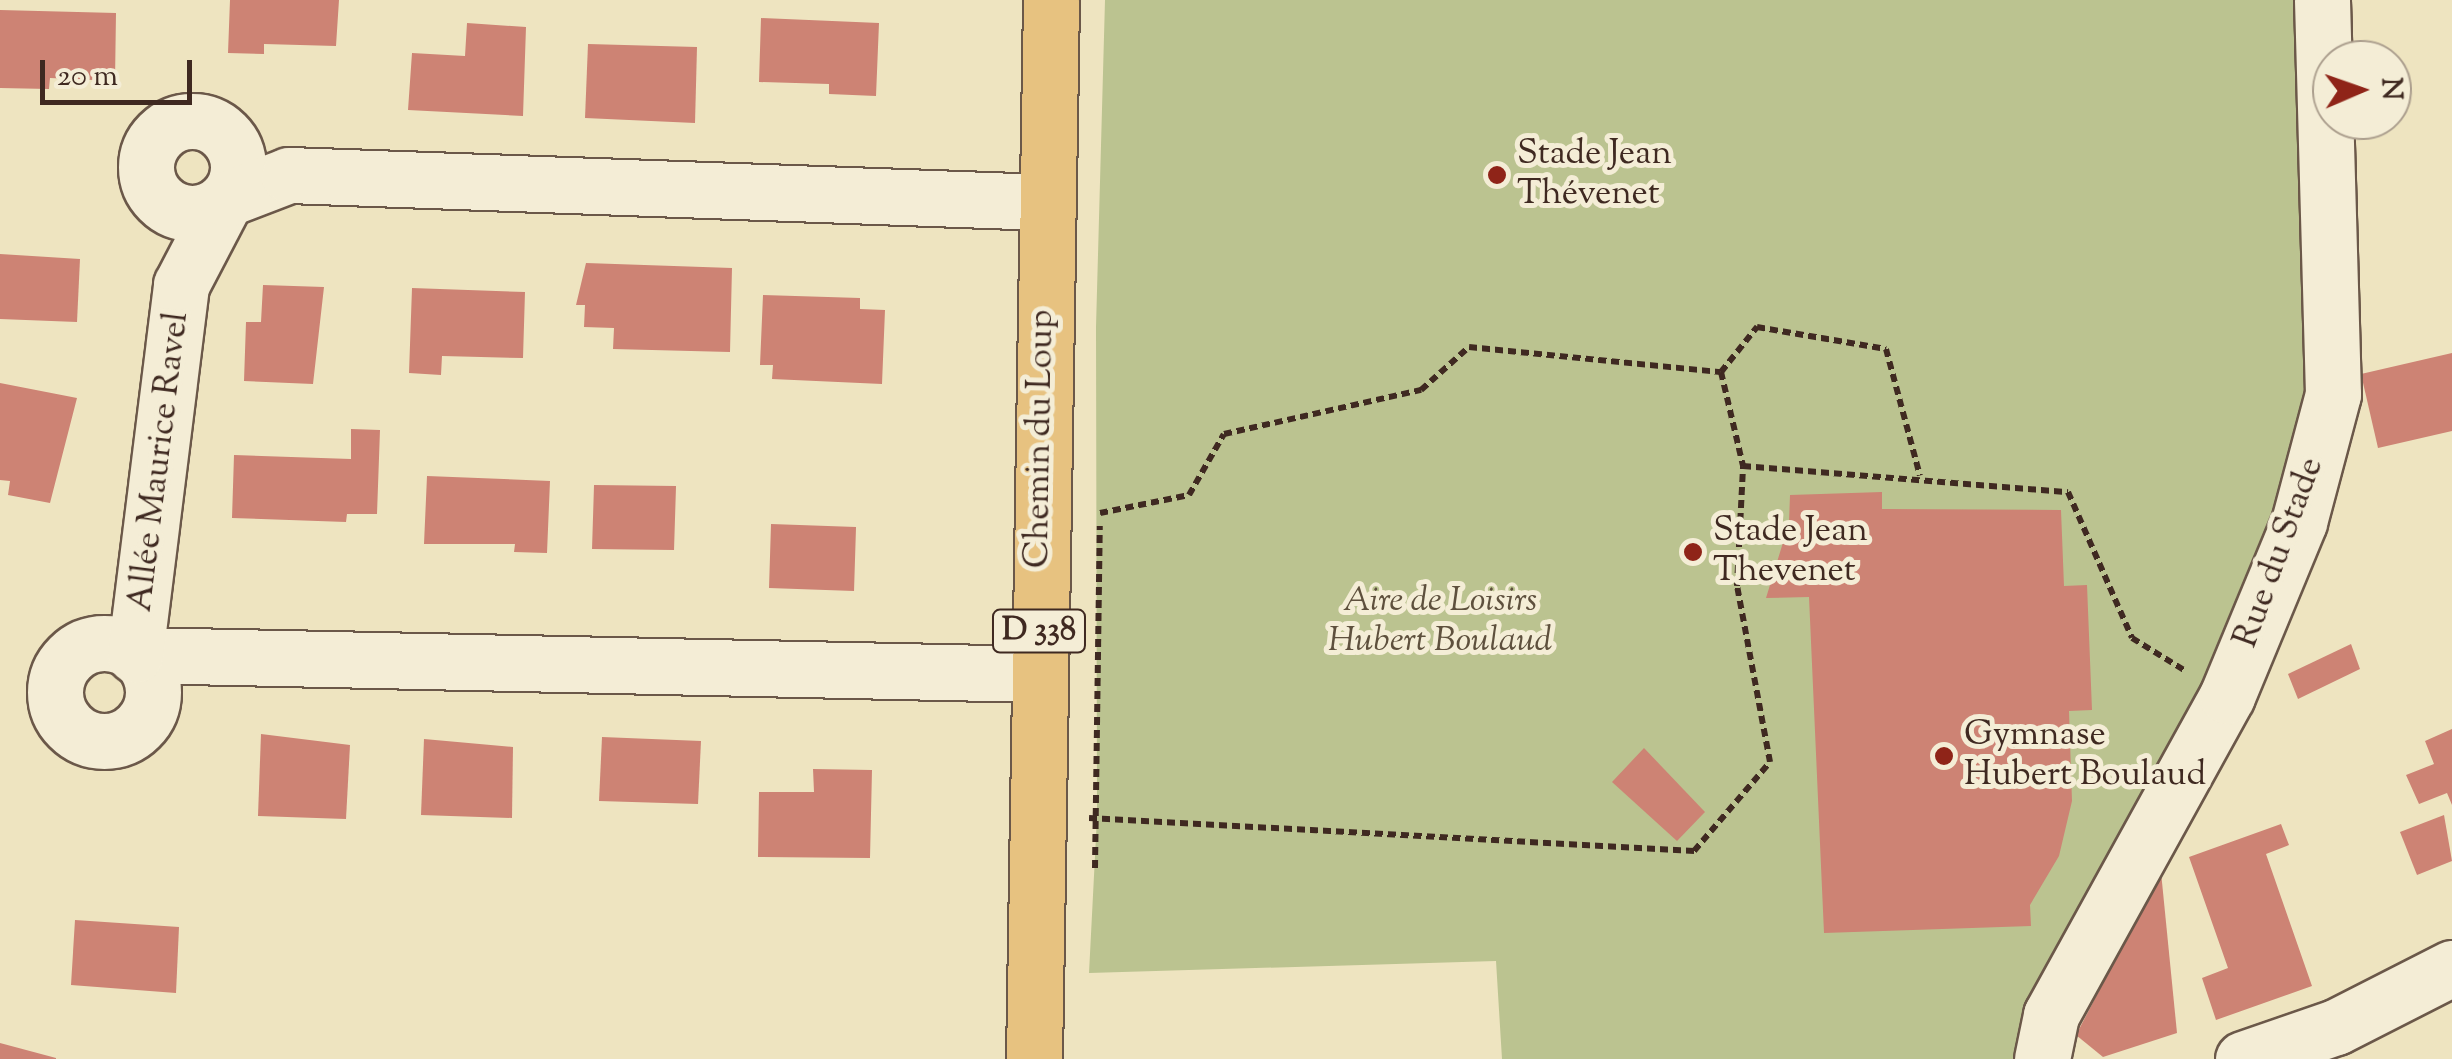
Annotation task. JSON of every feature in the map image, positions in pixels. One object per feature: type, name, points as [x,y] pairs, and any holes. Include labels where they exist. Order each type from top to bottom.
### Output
[{"type":"main road","name":"Chemin du Loup","points":[[1034,1059],[1044,202],[1051,0]]},
{"type":"street","name":"Rue du Stade","points":[[2042,1059],[2051,1015],[2227,696],[2299,522],[2333,394],[2322,0]]},
{"type":"street","name":"Allée Maurice Ravel","points":[[1038,674],[136,655],[181,286],[226,199],[289,175],[1044,202]]},
{"type":"street","points":[[2243,1059],[2336,1027],[2452,968]]},
{"type":"path","points":[[1721,372],[1757,327],[1886,349],[1920,476]]},
{"type":"path","points":[[1100,513],[1189,495],[1224,434],[1421,390],[1469,348],[1721,372]]},
{"type":"path","points":[[1038,821],[1097,817],[1694,851],[1770,762],[1737,586],[1743,466],[1721,372]]},
{"type":"path","points":[[1743,466],[1920,476],[2068,492],[2132,638],[2227,696]]},
{"type":"green space","name":"Stade Jean Thevenet","points":[[1105,0],[2322,0],[2323,40],[2312,40],[2312,140],[2326,140],[2333,394],[2042,1059],[1502,1059],[1496,961],[1089,973],[1097,817],[1096,327]]},
{"type":"building","points":[[230,0],[339,0],[336,46],[264,44],[264,54],[228,53]]},
{"type":"building","points":[[0,10],[116,13],[115,81],[50,78],[49,89],[0,88]]},
{"type":"building","points":[[761,18],[879,23],[876,96],[829,94],[829,84],[759,82]]},
{"type":"building","points":[[467,23],[526,27],[523,116],[408,110],[412,53],[465,56]]},
{"type":"building","points":[[588,44],[697,47],[695,123],[585,118]]},
{"type":"building","points":[[0,254],[80,259],[77,322],[0,319]]},
{"type":"building","points":[[586,263],[732,268],[730,352],[613,349],[614,328],[584,327],[585,305],[576,305]]},
{"type":"building","points":[[263,285],[324,287],[313,384],[244,381],[246,322],[261,322]]},
{"type":"building","points":[[412,288],[525,292],[523,358],[442,356],[441,375],[409,373]]},
{"type":"building","points":[[763,295],[860,298],[860,309],[885,310],[882,384],[772,379],[773,365],[760,365]]},
{"type":"building","points":[[2452,353],[2452,431],[2378,448],[2361,374]]},
{"type":"building","points":[[0,383],[77,398],[50,503],[8,495],[10,481],[0,480]]},
{"type":"building","points":[[351,429],[380,430],[377,514],[347,514],[346,522],[232,518],[234,455],[351,459]]},
{"type":"building","points":[[427,476],[550,481],[547,553],[514,552],[515,544],[424,544]]},
{"type":"building","points":[[594,485],[676,486],[674,550],[592,549]]},
{"type":"building","name":"Gymnase Hubert Boulaud","points":[[1882,492],[1882,509],[2061,510],[2064,586],[2087,585],[2092,710],[2069,711],[2072,801],[2059,856],[2030,905],[2031,926],[1824,933],[1809,597],[1766,598],[1789,523],[1790,495]]},
{"type":"building","points":[[771,524],[856,527],[854,591],[769,588]]},
{"type":"building","points":[[2351,644],[2360,669],[2298,699],[2288,674]]},
{"type":"building","points":[[2452,729],[2452,805],[2447,793],[2419,804],[2406,775],[2434,764],[2425,741]]},
{"type":"building","points":[[261,734],[350,745],[346,819],[258,816]]},
{"type":"building","points":[[602,737],[701,741],[698,804],[599,801]]},
{"type":"building","points":[[424,739],[513,747],[512,818],[421,815]]},
{"type":"building","points":[[1644,748],[1705,812],[1677,841],[1612,782]]},
{"type":"building","points":[[813,769],[872,770],[870,858],[758,857],[759,792],[814,792]]},
{"type":"building","points":[[2444,815],[2452,861],[2417,875],[2400,832]]},
{"type":"building","points":[[2281,824],[2289,845],[2266,854],[2312,986],[2216,1020],[2202,978],[2228,968],[2189,857]]},
{"type":"building","points":[[2161,872],[2177,1033],[2103,1057],[2076,1035]]},
{"type":"building","points":[[75,920],[179,927],[176,993],[71,985]]},
{"type":"building","points":[[0,1043],[56,1058],[56,1059],[0,1059]]},
{"type":"place","name":"Stade Jean Thévenet","points":[[1497,175]]},
{"type":"place","name":"Stade Jean Thevenet","points":[[1693,552]]},
{"type":"place","name":"Gymnase Hubert Boulaud","points":[[1944,756]]},
{"type":"park label","name":"Aire de Loisirs Hubert Boulaud","points":[[1440,622]]}]
